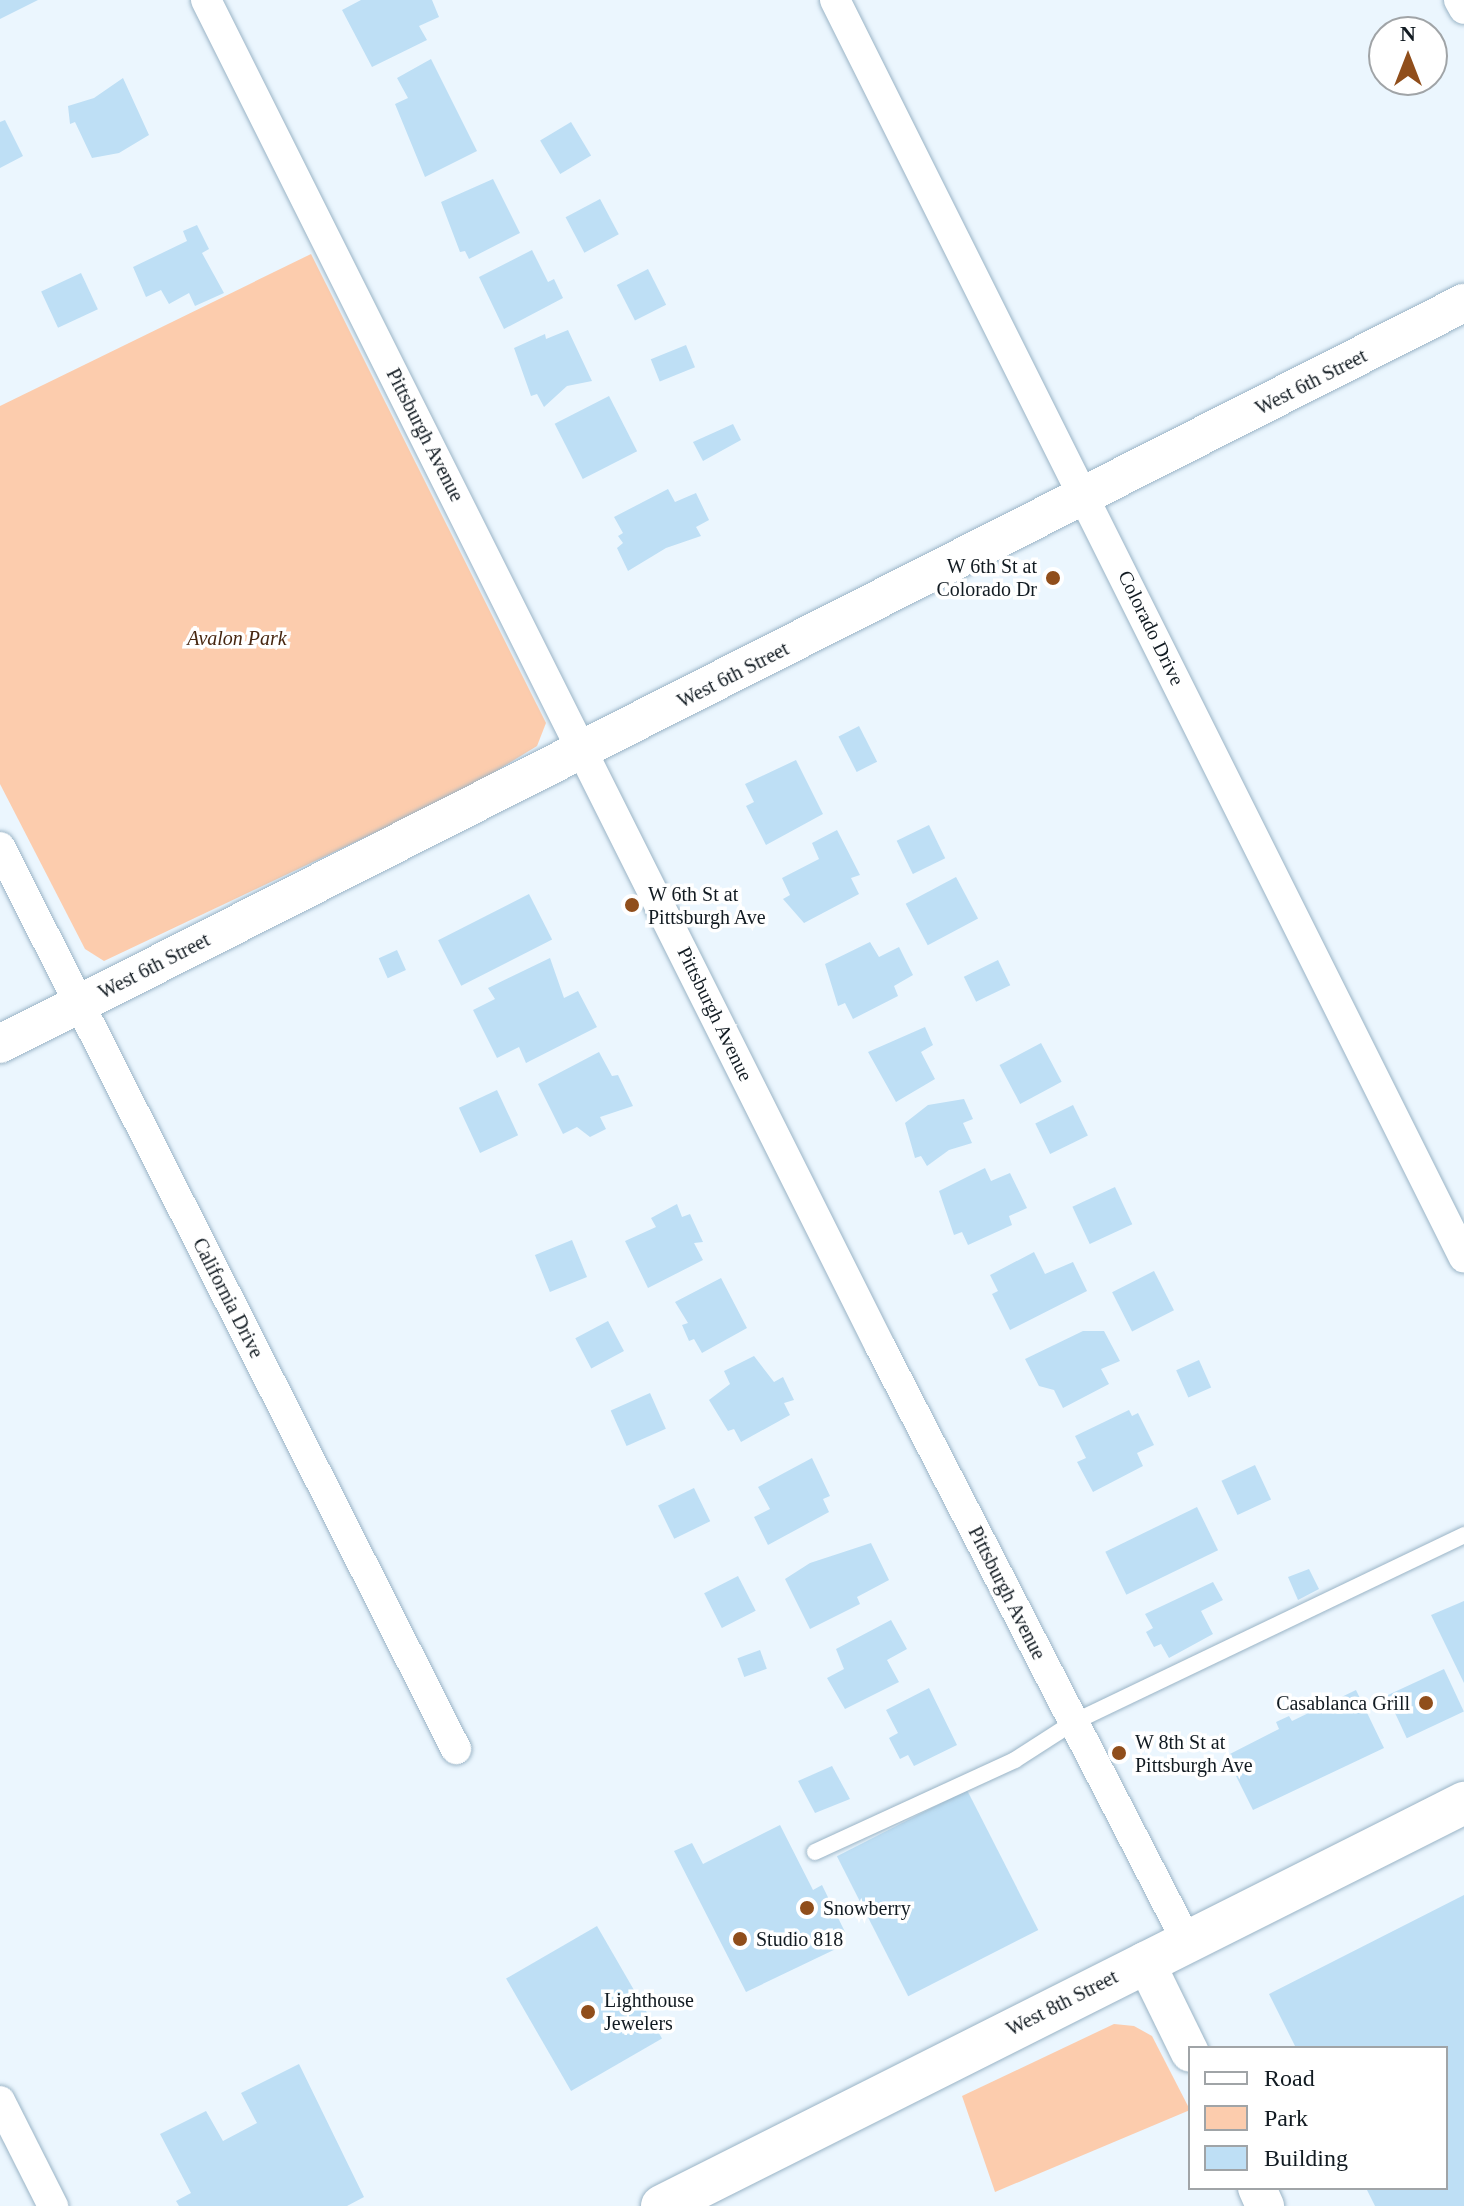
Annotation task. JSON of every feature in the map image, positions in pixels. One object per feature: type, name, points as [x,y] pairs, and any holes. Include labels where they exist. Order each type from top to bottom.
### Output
[{"type":"main road","name":"West 8th Street","points":[[662,2206],[1186,1940],[1464,1803]]},
{"type":"street","name":"Pittsburgh Avenue","points":[[206,0],[880,1346],[1186,1940]]},
{"type":"street","name":"Colorado Drive","points":[[835,0],[1464,1258]]},
{"type":"street","points":[[1459,0],[1464,9]]},
{"type":"street","name":"West 6th Street","points":[[0,1044],[1086,498],[1464,303]]},
{"type":"street","name":"California Drive","points":[[0,847],[456,1749]]},
{"type":"street","points":[[1145,1961],[1188,2049]]},
{"type":"street","points":[[0,2101],[53,2206]]},
{"type":"lane","points":[[815,1852],[1015,1760],[1074,1722],[1464,1535]]},
{"type":"green space","name":"Avalon Park","points":[[311,254],[546,723],[537,746],[467,789],[104,961],[85,949],[0,784],[0,406]]},
{"type":"green space","points":[[1114,2024],[1134,2026],[1152,2036],[1188,2111],[995,2192],[962,2096]]},
{"type":"building","points":[[0,0],[38,0],[0,19]]},
{"type":"building","points":[[361,0],[432,0],[439,17],[419,26],[427,40],[372,67],[342,10]]},
{"type":"building","points":[[431,59],[477,151],[425,177],[395,104],[408,98],[397,78]]},
{"type":"building","points":[[123,78],[149,135],[119,153],[92,158],[75,122],[70,124],[68,106],[94,98]]},
{"type":"building","points":[[5,120],[23,156],[0,168],[0,122]]},
{"type":"building","points":[[571,122],[591,155],[560,174],[540,141]]},
{"type":"building","points":[[493,179],[520,233],[469,259],[465,251],[460,252],[441,202]]},
{"type":"building","points":[[600,199],[619,234],[584,253],[566,217]]},
{"type":"building","points":[[197,225],[209,249],[202,253],[224,293],[195,306],[189,293],[169,304],[161,290],[146,297],[133,267],[187,241],[183,231]]},
{"type":"building","points":[[532,250],[548,282],[554,279],[563,298],[504,329],[479,277]]},
{"type":"building","points":[[648,269],[666,305],[635,321],[617,285]]},
{"type":"building","points":[[81,273],[98,309],[58,328],[41,292]]},
{"type":"building","points":[[568,330],[592,381],[567,386],[544,407],[537,394],[531,396],[514,348],[545,334],[546,339]]},
{"type":"building","points":[[686,345],[695,367],[660,381],[651,359]]},
{"type":"building","points":[[609,396],[637,451],[583,479],[555,424]]},
{"type":"building","points":[[733,424],[741,440],[703,461],[693,442]]},
{"type":"building","points":[[668,489],[675,502],[696,493],[709,520],[696,527],[701,536],[666,548],[628,571],[617,548],[623,543],[618,536],[623,533],[614,517]]},
{"type":"building","points":[[859,726],[877,762],[857,772],[839,736]]},
{"type":"building","points":[[796,760],[823,814],[766,845],[746,806],[754,802],[745,784]]},
{"type":"building","points":[[929,825],[945,858],[913,874],[897,841]]},
{"type":"building","points":[[837,830],[860,875],[851,878],[859,894],[804,923],[783,899],[790,895],[782,878],[819,859],[812,843]]},
{"type":"building","points":[[956,877],[978,918],[928,945],[906,904]]},
{"type":"building","points":[[529,894],[552,939],[461,986],[438,940]]},
{"type":"building","points":[[870,942],[879,957],[899,947],[913,975],[894,986],[898,996],[853,1019],[845,1003],[838,1006],[825,964]]},
{"type":"building","points":[[397,950],[406,970],[388,978],[379,958]]},
{"type":"building","points":[[550,958],[564,998],[578,991],[597,1027],[526,1063],[519,1047],[497,1058],[473,1010],[495,999],[488,988]]},
{"type":"building","points":[[998,960],[1010,985],[976,1002],[964,977]]},
{"type":"building","points":[[925,1027],[933,1045],[921,1052],[935,1079],[896,1102],[868,1052]]},
{"type":"building","points":[[1041,1043],[1062,1082],[1020,1104],[1000,1065]]},
{"type":"building","points":[[599,1052],[612,1076],[618,1075],[633,1106],[600,1117],[606,1129],[590,1137],[577,1127],[563,1134],[538,1084]]},
{"type":"building","points":[[497,1090],[518,1135],[480,1153],[459,1108]]},
{"type":"building","points":[[964,1099],[973,1119],[963,1123],[972,1143],[949,1150],[927,1166],[921,1156],[915,1158],[905,1123],[928,1105]]},
{"type":"building","points":[[1073,1105],[1088,1136],[1050,1154],[1035,1123]]},
{"type":"building","points":[[985,1168],[991,1181],[1010,1173],[1027,1208],[1009,1216],[1012,1225],[968,1245],[962,1232],[954,1235],[939,1191]]},
{"type":"building","points":[[1115,1187],[1132,1224],[1090,1244],[1072,1207]]},
{"type":"building","points":[[677,1204],[682,1217],[690,1214],[703,1242],[694,1243],[703,1260],[648,1288],[625,1241],[656,1227],[651,1218]]},
{"type":"building","points":[[572,1240],[587,1277],[550,1292],[535,1255]]},
{"type":"building","points":[[1034,1252],[1045,1274],[1073,1262],[1087,1291],[1010,1330],[992,1294],[998,1291],[990,1275]]},
{"type":"building","points":[[1154,1271],[1174,1310],[1132,1332],[1112,1292]]},
{"type":"building","points":[[721,1278],[747,1328],[702,1353],[694,1339],[689,1341],[682,1325],[688,1323],[675,1302]]},
{"type":"building","points":[[608,1321],[624,1351],[591,1368],[575,1338]]},
{"type":"building","points":[[1083,1331],[1104,1331],[1120,1361],[1101,1369],[1109,1384],[1063,1408],[1054,1390],[1039,1386],[1025,1359]]},
{"type":"building","points":[[754,1356],[774,1382],[783,1377],[794,1400],[784,1403],[790,1415],[741,1442],[734,1429],[728,1431],[709,1400],[730,1384],[724,1371]]},
{"type":"building","points":[[1199,1360],[1211,1387],[1188,1398],[1176,1370]]},
{"type":"building","points":[[650,1393],[666,1429],[627,1446],[611,1410]]},
{"type":"building","points":[[1129,1410],[1132,1416],[1138,1413],[1154,1445],[1137,1453],[1143,1466],[1093,1492],[1077,1462],[1086,1458],[1075,1436]]},
{"type":"building","points":[[812,1458],[830,1496],[823,1499],[829,1512],[768,1545],[754,1517],[770,1509],[758,1487]]},
{"type":"building","points":[[1255,1465],[1271,1499],[1238,1515],[1221,1481]]},
{"type":"building","points":[[694,1488],[710,1521],[674,1539],[658,1506]]},
{"type":"building","points":[[1197,1507],[1218,1550],[1126,1595],[1105,1552]]},
{"type":"building","points":[[871,1543],[889,1580],[857,1597],[860,1604],[810,1629],[785,1579],[810,1563]]},
{"type":"building","points":[[1309,1569],[1319,1589],[1298,1600],[1288,1577]]},
{"type":"building","points":[[738,1576],[756,1611],[722,1628],[704,1593]]},
{"type":"building","points":[[1213,1582],[1223,1600],[1201,1611],[1213,1634],[1169,1658],[1161,1644],[1154,1647],[1146,1632],[1153,1628],[1145,1614]]},
{"type":"building","points":[[1464,1601],[1464,1683],[1431,1615]]},
{"type":"building","points":[[891,1620],[907,1649],[887,1660],[899,1682],[845,1709],[827,1678],[844,1669],[836,1649]]},
{"type":"building","points":[[760,1650],[767,1669],[744,1677],[737,1658]]},
{"type":"building","name":"Casablanca Grill","points":[[1444,1669],[1464,1712],[1407,1738],[1387,1696]]},
{"type":"building","points":[[929,1688],[957,1745],[914,1766],[908,1755],[900,1759],[889,1738],[898,1733],[886,1710]]},
{"type":"building","points":[[1356,1690],[1384,1748],[1253,1810],[1226,1756],[1279,1729],[1276,1722],[1289,1716],[1292,1721]]},
{"type":"building","points":[[832,1766],[850,1799],[815,1813],[798,1781]]},
{"type":"building","points":[[967,1790],[1038,1930],[908,1996],[837,1856]]},
{"type":"building","points":[[780,1825],[813,1890],[822,1885],[845,1932],[837,1936],[842,1946],[746,1992],[674,1851],[692,1843],[703,1864]]},
{"type":"building","points":[[1464,1895],[1464,2206],[1375,2206],[1367,2190],[1448,2190],[1448,2046],[1295,2046],[1269,1994]]},
{"type":"building","points":[[597,1926],[662,2039],[571,2091],[506,1978]]},
{"type":"building","points":[[299,2064],[364,2197],[347,2206],[179,2206],[176,2201],[191,2193],[160,2134],[206,2111],[223,2141],[257,2123],[241,2093]]},
{"type":"place","name":"W 6th St at Colorado Dr","points":[[1053,578]]},
{"type":"place","name":"W 6th St at Pittsburgh Ave","points":[[632,905]]},
{"type":"place","name":"Casablanca Grill","points":[[1426,1703]]},
{"type":"place","name":"W 8th St at Pittsburgh Ave","points":[[1119,1753]]},
{"type":"place","name":"Snowberry","points":[[807,1908]]},
{"type":"place","name":"Studio 818","points":[[740,1939]]},
{"type":"place","name":"Lighthouse Jewelers","points":[[588,2012]]}]
